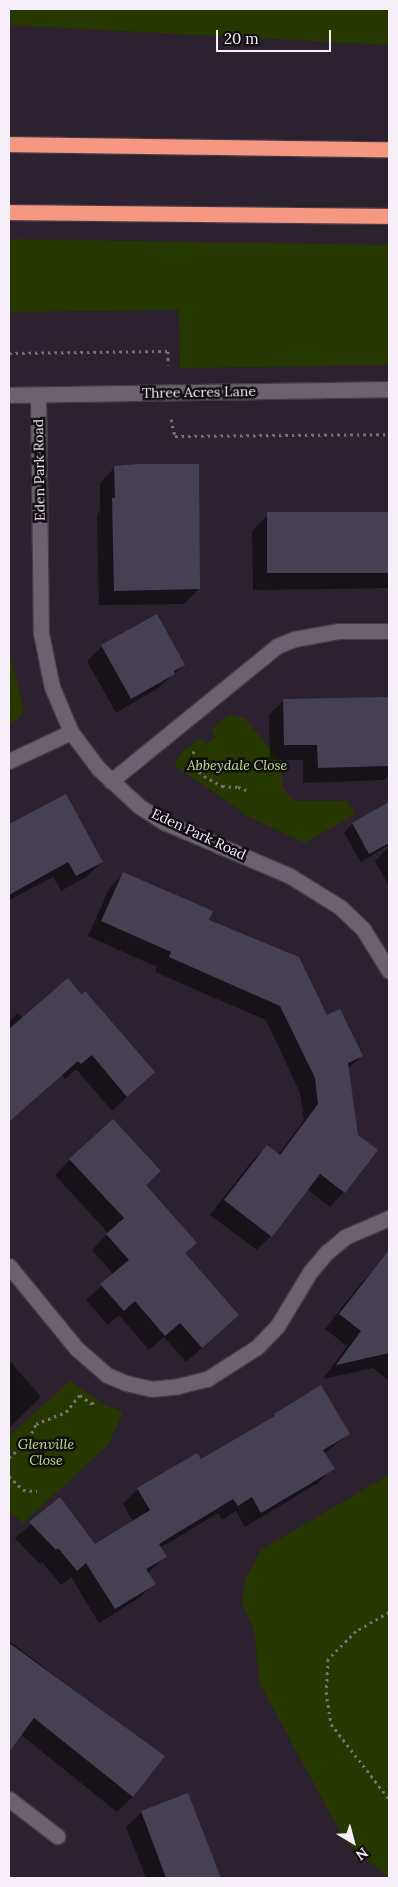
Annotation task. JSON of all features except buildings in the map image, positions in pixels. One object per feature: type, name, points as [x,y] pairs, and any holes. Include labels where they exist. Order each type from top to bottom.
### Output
[{"type":"highway","points":[[9,144],[389,148]]},
{"type":"highway","points":[[9,212],[389,216]]},
{"type":"street","name":"Three Acres Lane","points":[[9,395],[389,389]]},
{"type":"street","name":"Eden Park Road","points":[[38,394],[41,633],[52,687],[71,732],[86,754],[111,782],[139,806],[164,822],[268,865],[340,907],[363,929],[389,970]]},
{"type":"street","points":[[111,782],[278,646],[294,639],[332,632],[389,631]]},
{"type":"street","points":[[9,761],[71,732]]},
{"type":"street","points":[[9,1266],[76,1348],[107,1375],[126,1383],[151,1389],[178,1386],[207,1379],[257,1347],[278,1325],[310,1272],[326,1253],[345,1237],[389,1218]]},
{"type":"street","points":[[9,1799],[57,1836]]},
{"type":"path","points":[[9,353],[168,351]]},
{"type":"path","points":[[171,420],[175,436],[389,434]]},
{"type":"path","points":[[199,745],[191,758],[194,767],[199,772],[222,786],[238,787],[249,792]]},
{"type":"path","points":[[9,1458],[29,1439],[36,1424],[66,1412],[80,1395],[92,1404],[98,1394]]},
{"type":"path","points":[[9,1476],[23,1490],[37,1492]]},
{"type":"path","points":[[389,1612],[356,1631],[328,1659],[326,1692],[331,1724],[389,1799]]},
{"type":"green space","points":[[9,9],[389,9],[389,45],[9,25]]},
{"type":"green space","points":[[9,239],[389,245],[389,365],[180,368],[179,310],[9,312]]},
{"type":"green space","points":[[9,650],[24,710],[18,719],[9,724]]},
{"type":"green space","name":"Abbeydale Close","points":[[229,715],[245,718],[282,764],[282,787],[294,801],[347,801],[355,814],[305,843],[249,817],[174,765],[182,752],[201,738],[206,744],[216,737],[211,730]]},
{"type":"green space","name":"Glenville Close","points":[[70,1381],[103,1404],[123,1412],[108,1445],[23,1523],[9,1511],[9,1436]]},
{"type":"green space","points":[[389,1475],[389,1878],[345,1841],[260,1684],[254,1630],[242,1603],[245,1580],[261,1550]]}]
